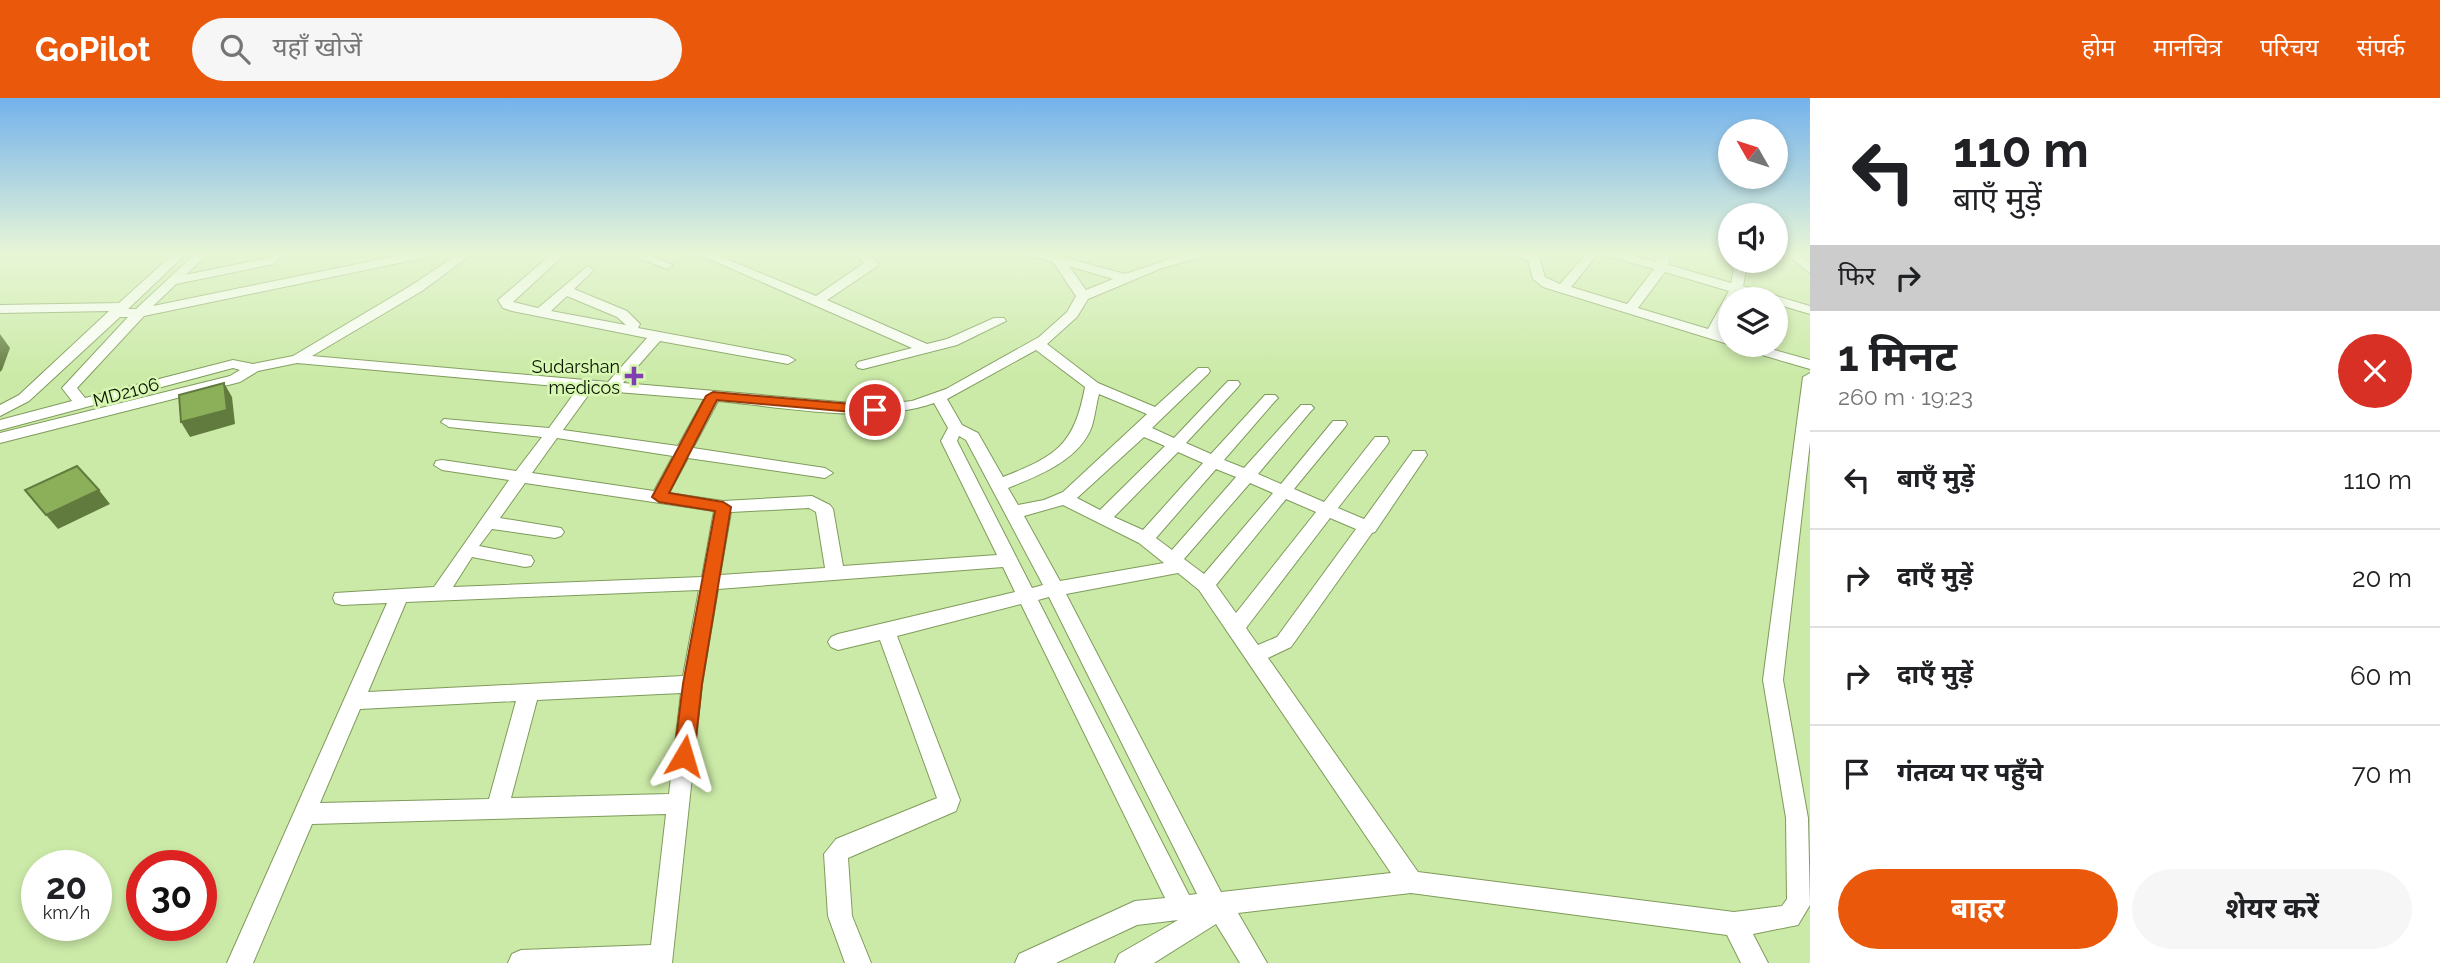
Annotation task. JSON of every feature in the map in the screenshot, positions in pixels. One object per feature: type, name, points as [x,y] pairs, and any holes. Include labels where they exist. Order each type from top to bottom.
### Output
[{"type":"street","points":[[0,411],[24,398],[135,294]]},
{"type":"street","points":[[0,309],[118,310],[140,313],[229,294]]},
{"type":"street","points":[[297,359],[406,294]]},
{"type":"street","points":[[512,294],[505,300],[508,305],[540,313],[788,360]]},
{"type":"street","points":[[540,313],[560,294]]},
{"type":"street","points":[[575,294],[622,314],[633,324],[630,330]]},
{"type":"street","points":[[801,294],[926,349]]},
{"type":"street","points":[[817,301],[827,294]]},
{"type":"street","name":"MD2106","points":[[0,438],[235,379],[253,368],[297,359],[875,410],[914,405],[951,392],[1037,344],[1072,314],[1087,294]]},
{"type":"street","points":[[1579,294],[1718,338]]},
{"type":"street","points":[[1629,311],[1640,294]]},
{"type":"street","points":[[132,297],[157,296]]},
{"type":"street","points":[[82,404],[69,388],[157,296]]},
{"type":"street","points":[[1788,304],[1810,310]]},
{"type":"street","points":[[863,365],[952,342],[999,321]]},
{"type":"street","points":[[1712,336],[1718,324]]},
{"type":"street","points":[[612,387],[657,336]]},
{"type":"street","points":[[1037,344],[1093,386],[1157,413]]},
{"type":"street","points":[[1783,357],[1810,365]]},
{"type":"street","name":"MD2106","points":[[0,425],[233,364],[253,368]]},
{"type":"street","points":[[1013,512],[1063,499],[1142,430],[1203,371]]},
{"type":"street","points":[[1028,963],[1135,912],[1411,882],[1734,924],[1788,918],[1799,902],[1797,818],[1773,680],[1810,377]]},
{"type":"street","points":[[1101,518],[1176,445],[1233,384]]},
{"type":"street","points":[[439,594],[467,550],[588,385]]},
{"type":"street","points":[[999,485],[1040,469],[1076,441],[1083,429],[1093,386]]},
{"type":"street","points":[[659,497],[713,396]]},
{"type":"street","points":[[938,397],[956,428],[972,437],[999,485],[1254,963]]},
{"type":"street","points":[[1145,539],[1270,398]]},
{"type":"street","points":[[838,642],[1054,589],[1177,563],[1306,408]]},
{"type":"street","points":[[449,422],[553,433],[825,473]]},
{"type":"street","points":[[1206,584],[1339,424]]},
{"type":"street","points":[[956,428],[949,441],[1182,906]]},
{"type":"street","points":[[1142,430],[1369,528]]},
{"type":"street","points":[[1236,627],[1381,441]]},
{"type":"street","points":[[1256,654],[1284,642],[1369,528],[1419,455]]},
{"type":"street","points":[[442,465],[723,507],[812,502],[824,509],[835,574]]},
{"type":"street","points":[[1063,499],[1145,539],[1206,584],[1411,882]]},
{"type":"street","points":[[521,963],[662,960],[692,684],[723,507]]},
{"type":"street","points":[[488,522],[555,532]]},
{"type":"street","points":[[467,550],[525,561]]},
{"type":"street","points":[[342,598],[710,583],[1010,560]]},
{"type":"street","points":[[240,963],[400,596]]},
{"type":"street","points":[[858,963],[840,916],[836,858],[838,851],[948,804],[949,800],[886,631]]},
{"type":"street","points":[[354,701],[692,684]]},
{"type":"street","points":[[497,809],[529,692]]},
{"type":"street","points":[[304,814],[679,804]]},
{"type":"street","points":[[1128,963],[1158,947],[1222,904]]},
{"type":"street","points":[[1734,924],[1755,963]]},
{"type":"building","points":[[224,383],[227,410],[181,422],[179,395]]},
{"type":"building","points":[[77,466],[99,490],[46,515],[25,490]]},
{"type":"place","name":"Sudarshan medicos","points":[[634,376]]},
{"type":"route","points":[[684,756],[692,684],[723,507],[659,497],[713,396],[875,410]]}]
